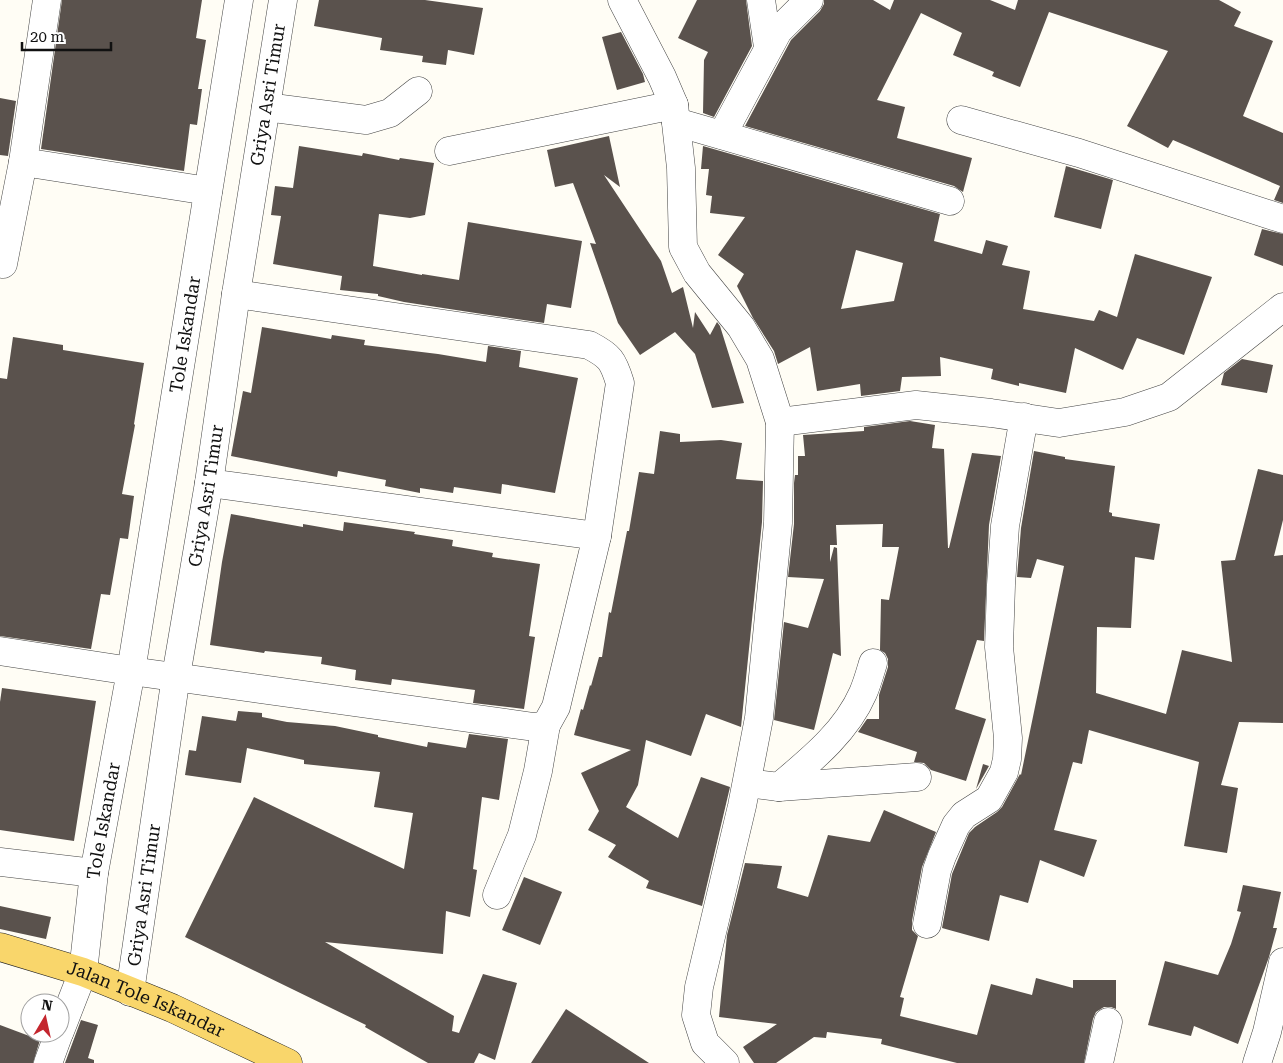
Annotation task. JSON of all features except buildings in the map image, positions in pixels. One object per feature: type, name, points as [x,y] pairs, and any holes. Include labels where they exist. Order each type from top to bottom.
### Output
[{"type":"main road","name":"Jalan Tole Iskandar","points":[[0,947],[83,972],[172,1008],[284,1062]]},
{"type":"street","points":[[1,270],[23,162],[47,0]]},
{"type":"street","name":"Tole Iskandar","points":[[70,1006],[83,972],[94,873],[131,671],[238,0]]},
{"type":"street","name":"Griya Asri Timur","points":[[130,992],[176,676],[209,483],[236,294],[282,0]]},
{"type":"street","points":[[622,0],[662,76],[675,114],[681,168],[683,247],[697,273],[741,327],[760,359],[780,422],[778,523],[759,718],[719,908],[700,987],[696,1015],[705,1043],[725,1063]]},
{"type":"street","points":[[762,0],[760,2],[768,47]]},
{"type":"street","points":[[722,135],[778,31],[809,0]]},
{"type":"street","points":[[266,107],[366,120],[390,113],[418,91]]},
{"type":"street","points":[[449,151],[675,114],[722,135],[950,201]]},
{"type":"street","points":[[961,120],[1079,154],[1283,219]]},
{"type":"street","points":[[23,162],[208,191]]},
{"type":"street","points":[[236,294],[589,345],[606,354],[616,368],[620,383],[597,536],[556,707],[546,725],[538,771],[522,835],[498,895]]},
{"type":"street","points":[[780,422],[916,405],[1059,422],[1125,412],[1169,397],[1283,307]]},
{"type":"street","points":[[927,924],[937,870],[956,825],[964,815],[989,799],[1004,772],[1007,759],[1008,738],[999,647],[1001,585],[1005,526],[1024,418]]},
{"type":"street","points":[[209,483],[597,536]]},
{"type":"street","points":[[0,650],[131,671],[534,727],[546,725]]},
{"type":"street","points":[[779,787],[818,754],[846,721],[863,693],[873,663]]},
{"type":"street","points":[[746,783],[779,787],[917,777]]},
{"type":"street","points":[[0,862],[94,873]]},
{"type":"street","points":[[1257,1063],[1267,1032],[1283,962]]},
{"type":"street","points":[[1098,1063],[1108,1022]]},
{"type":"street","name":"Tole Iskandar","points":[[48,1063],[56,1043]]}]
